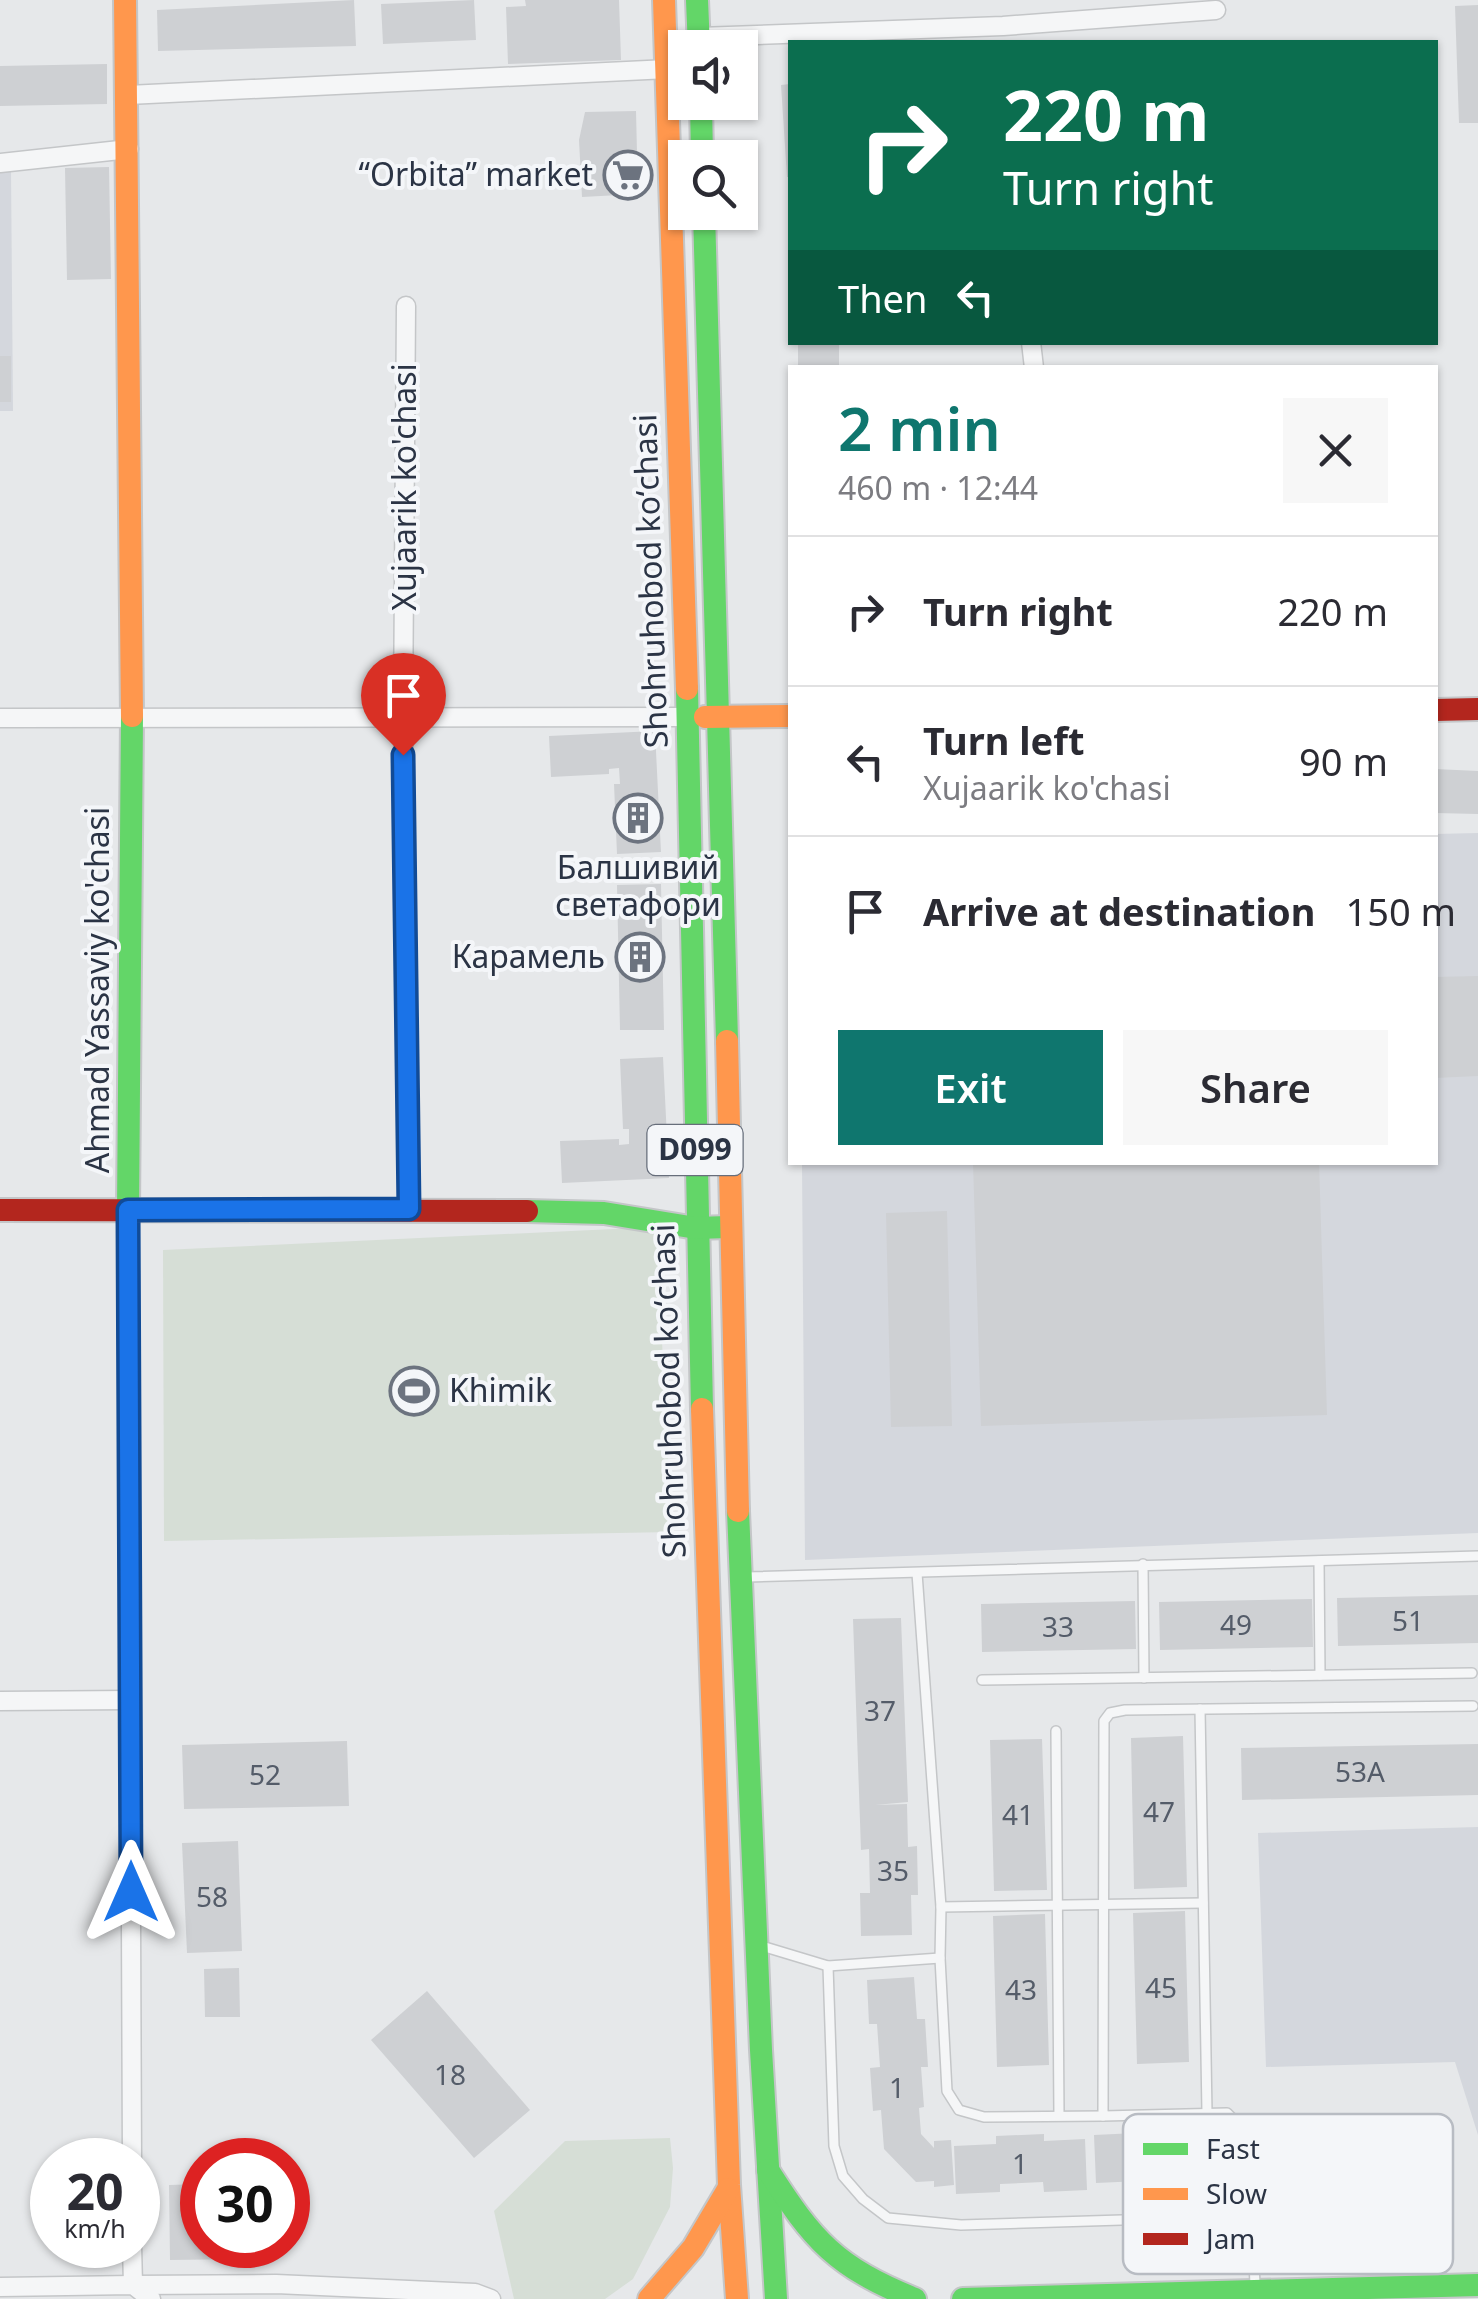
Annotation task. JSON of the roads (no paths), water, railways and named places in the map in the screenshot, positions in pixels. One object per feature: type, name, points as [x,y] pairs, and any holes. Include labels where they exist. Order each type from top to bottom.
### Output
[{"type":"main road","name":"Ahmad Yassaviy ko'chasi","points":[[125,0],[132,719],[128,1210]]},
{"type":"main road","name":"Shohruhobod koʻchasi","points":[[664,0],[668,70]]},
{"type":"main road","points":[[697,0],[698,30]]},
{"type":"main road","name":"Shohruhobod koʻchasi","points":[[670,120],[688,716],[696,1228],[737,2299]]},
{"type":"main road","name":"Shohruhobod koʻchasi","points":[[704,230],[740,1577],[776,2299]]},
{"type":"main road","points":[[1438,710],[1478,709]]},
{"type":"main road","points":[[688,716],[788,716]]},
{"type":"main road","points":[[0,1210],[409,1209],[604,1213],[696,1228],[728,1227]]},
{"type":"main road","points":[[767,2168],[796,2214],[832,2254],[865,2278],[914,2299]]},
{"type":"main road","points":[[648,2299],[678,2270],[709,2228],[730,2185]]},
{"type":"main road","points":[[963,2299],[1478,2286]]},
{"type":"street","points":[[758,40],[1004,34],[1216,10]]},
{"type":"street","points":[[128,95],[668,70]]},
{"type":"street","points":[[0,163],[129,149]]},
{"type":"street","name":"Xujaarik ko'chasi","points":[[406,306],[403,717],[409,1209]]},
{"type":"street","points":[[0,718],[688,716]]},
{"type":"street","name":"Ahmad Yassaviy ko'chasi","points":[[128,1210],[132,2138]]},
{"type":"street","points":[[0,1701],[130,1700]]},
{"type":"street","points":[[132,2268],[132,2285]]},
{"type":"street","points":[[132,2285],[151,2299]]},
{"type":"street","points":[[0,2287],[132,2285],[271,2292],[475,2293],[491,2299]]},
{"type":"lane","points":[[740,1577],[1478,1556]]},
{"type":"lane","points":[[1318,1561],[1320,1676]]},
{"type":"lane","points":[[1143,1564],[1144,1678]]},
{"type":"lane","points":[[917,1573],[941,1907],[947,2091],[959,2110],[984,2117],[1123,2115]]},
{"type":"lane","points":[[982,1680],[1472,1673]]},
{"type":"lane","points":[[1103,2116],[1104,1721],[1110,1713],[1474,1706]]},
{"type":"lane","points":[[1200,1709],[1207,2113]]},
{"type":"lane","points":[[1056,1732],[1058,2115]]},
{"type":"lane","points":[[941,1907],[1204,1903]]},
{"type":"lane","points":[[756,1944],[828,1966],[940,1958]]},
{"type":"lane","points":[[828,1966],[834,2146],[843,2176],[863,2199],[888,2218],[960,2225],[1123,2220]]},
{"type":"lane","points":[[1172,2114],[1227,2114]]},
{"type":"lane","points":[[1254,2274],[1255,2292]]},
{"type":"place","name":"“Orbita” market","points":[[628,175]]},
{"type":"place","name":"Балшивий светафори","points":[[638,818]]},
{"type":"place","name":"Карамель","points":[[640,957]]},
{"type":"place","name":"Khimik","points":[[414,1391]]}]
